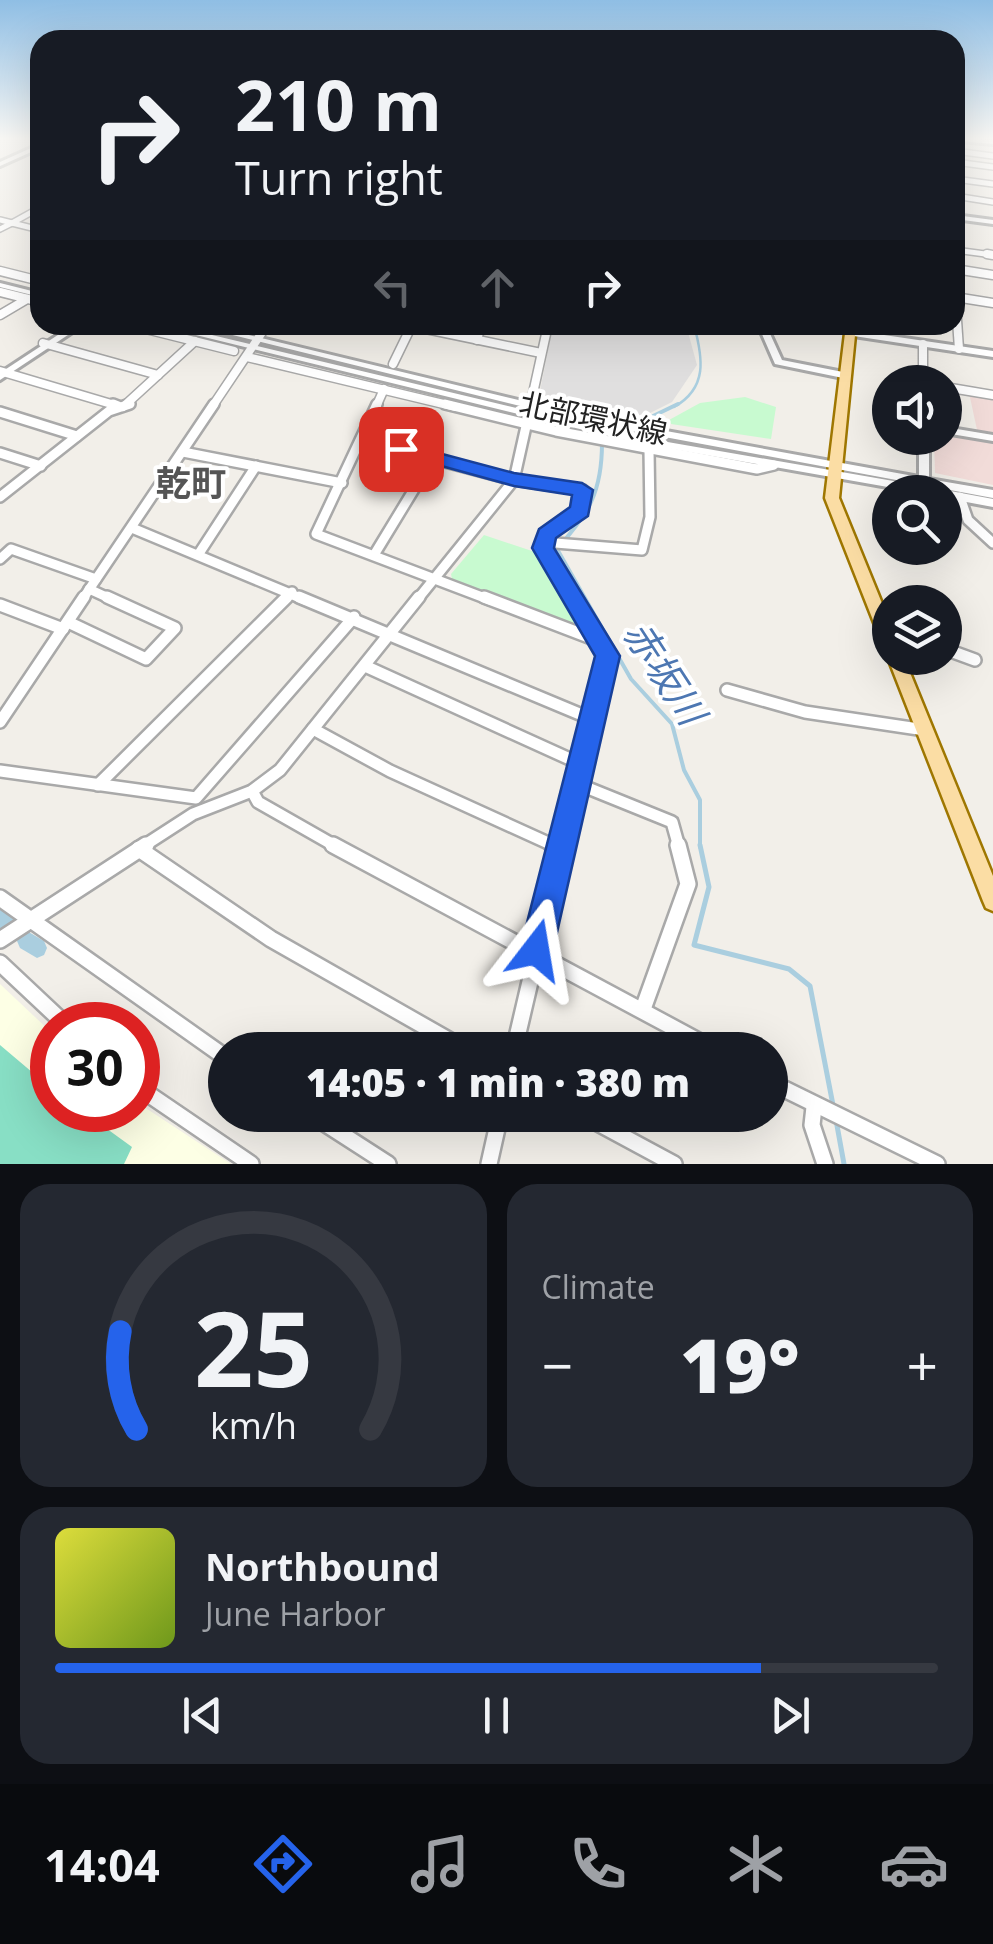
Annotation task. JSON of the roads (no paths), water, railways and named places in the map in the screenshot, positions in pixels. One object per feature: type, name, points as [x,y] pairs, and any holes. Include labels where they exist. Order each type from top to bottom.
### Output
[{"type":"main road","points":[[850,335],[832,470],[832,498],[872,595]]},
{"type":"main road","points":[[903,675],[993,900]]},
{"type":"street","points":[[965,198],[993,202]]},
{"type":"street","points":[[4,224],[30,212]]},
{"type":"street","points":[[965,218],[993,222]]},
{"type":"street","points":[[4,224],[30,228]]},
{"type":"street","points":[[965,251],[993,255]]},
{"type":"street","points":[[965,271],[993,275]]},
{"type":"street","points":[[0,274],[30,282]]},
{"type":"street","points":[[0,288],[30,296]]},
{"type":"street","points":[[0,288],[27,299]]},
{"type":"street","points":[[965,297],[993,303]]},
{"type":"street","points":[[0,315],[27,299]]},
{"type":"street","points":[[46,344],[57,335]]},
{"type":"street","points":[[1,373],[62,335]]},
{"type":"street","points":[[171,335],[231,347]]},
{"type":"street","name":"北部環状線","points":[[192,335],[231,347],[252,348]]},
{"type":"street","name":"北部環状線","points":[[220,335],[252,348],[528,415],[774,465],[874,475]]},
{"type":"street","points":[[0,722],[260,335]]},
{"type":"street","points":[[393,364],[406,335]]},
{"type":"street","points":[[455,335],[542,354]]},
{"type":"street","points":[[477,340],[478,335]]},
{"type":"street","points":[[0,940],[194,814],[252,791],[280,770],[514,480],[546,335]]},
{"type":"street","points":[[766,335],[778,362],[843,375]]},
{"type":"street","points":[[880,335],[993,354]]},
{"type":"street","points":[[958,335],[959,349]]},
{"type":"street","points":[[1,373],[118,406],[130,405],[199,342]]},
{"type":"street","points":[[46,344],[158,376]]},
{"type":"street","points":[[923,344],[924,365]]},
{"type":"street","points":[[252,348],[384,389],[528,415],[650,450],[757,469],[774,465]]},
{"type":"street","points":[[384,389],[316,534],[594,639]]},
{"type":"street","points":[[962,390],[993,395]]},
{"type":"street","points":[[0,497],[118,406]]},
{"type":"street","points":[[0,412],[77,436]]},
{"type":"street","name":"北部環状線","points":[[528,415],[872,479]]},
{"type":"street","points":[[962,433],[993,438]]},
{"type":"street","points":[[361,440],[514,480],[582,490],[580,510],[549,532],[543,542]]},
{"type":"street","points":[[543,542],[642,550],[651,520],[647,502],[650,450]]},
{"type":"street","points":[[183,452],[342,483]]},
{"type":"street","points":[[0,453],[41,466]]},
{"type":"street","points":[[374,555],[433,458]]},
{"type":"street","points":[[198,554],[256,466]]},
{"type":"street","name":"北部環状線","points":[[962,488],[993,494]]},
{"type":"street","points":[[962,497],[993,503]]},
{"type":"street","points":[[962,503],[968,520],[993,543]]},
{"type":"street","points":[[132,528],[354,617],[594,720]]},
{"type":"street","points":[[518,1032],[607,656],[594,639],[543,542]]},
{"type":"street","points":[[0,560],[12,549],[93,584],[174,628],[146,660],[66,625],[0,604]]},
{"type":"street","points":[[98,786],[292,592]]},
{"type":"street","points":[[0,770],[196,798],[354,617]]},
{"type":"street","points":[[962,656],[975,660]]},
{"type":"street","points":[[365,666],[582,765]]},
{"type":"street","points":[[727,690],[806,712],[925,730]]},
{"type":"street","points":[[314,730],[390,771],[561,849]]},
{"type":"street","points":[[578,784],[672,822],[688,884],[643,1009]]},
{"type":"street","points":[[252,791],[258,802],[329,845],[536,950],[683,1032]]},
{"type":"street","points":[[140,849],[271,940],[434,1032]]},
{"type":"street","points":[[0,898],[208,1045]]},
{"type":"street","points":[[0,963],[42,1002]]},
{"type":"street","points":[[788,1092],[937,1164]]},
{"type":"street","points":[[160,1101],[251,1164]]},
{"type":"street","points":[[814,1107],[812,1125],[825,1164]]},
{"type":"street","points":[[338,1132],[388,1164]]},
{"type":"street","points":[[489,1164],[496,1132]]},
{"type":"street","points":[[615,1132],[674,1164]]},
{"type":"waterway","name":"赤坂川","points":[[674,407],[693,391],[698,381],[701,360],[696,335]]},
{"type":"waterway","name":"赤坂川","points":[[649,418],[678,404]]},
{"type":"waterway","name":"赤坂川","points":[[602,443],[592,501],[557,549],[631,679],[672,724],[684,770],[700,800],[700,845]]},
{"type":"waterway","name":"赤坂川","points":[[700,845],[709,887],[694,945],[789,969],[810,986],[833,1105]]},
{"type":"waterway","points":[[0,919],[5,924]]},
{"type":"waterway","points":[[27,941],[37,948]]},
{"type":"waterway","name":"赤坂川","points":[[836,1120],[844,1164]]},
{"type":"district","name":"乾町","points":[[191,484]]}]
